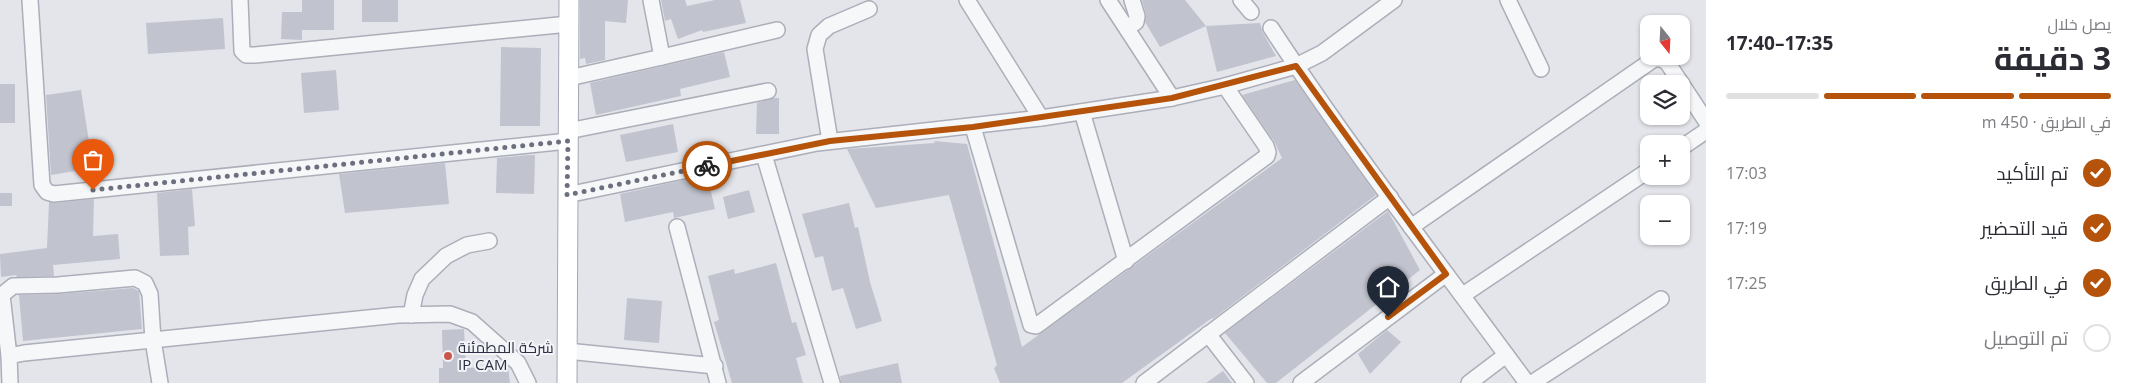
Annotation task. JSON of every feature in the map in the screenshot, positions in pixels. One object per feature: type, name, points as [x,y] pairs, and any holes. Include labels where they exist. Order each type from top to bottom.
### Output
[{"type":"main road","points":[[567,383],[569,0]]},
{"type":"street","points":[[30,0],[42,185],[47,192],[54,194],[568,136],[768,91]]},
{"type":"street","points":[[240,0],[242,51],[246,55],[569,24]]},
{"type":"street","points":[[651,0],[662,57]]},
{"type":"street","points":[[967,0],[1041,118]]},
{"type":"street","points":[[1108,0],[1172,98]]},
{"type":"street","points":[[1127,28],[1136,22],[1137,16],[1132,0]]},
{"type":"street","points":[[1241,0],[1251,12]]},
{"type":"street","points":[[567,195],[830,141],[973,127],[1041,118],[1172,98],[1225,86],[1296,66],[1322,53],[1394,0]]},
{"type":"street","points":[[1508,0],[1541,69]]},
{"type":"street","points":[[830,141],[815,49],[819,35],[830,26],[869,9]]},
{"type":"street","points":[[1271,28],[1411,227],[1527,383]]},
{"type":"street","points":[[569,78],[778,30]]},
{"type":"street","points":[[1411,227],[1654,59],[1662,58],[1667,62],[1706,121]]},
{"type":"street","points":[[973,127],[1031,325],[1036,326],[1267,156],[1266,146],[1225,86]]},
{"type":"street","points":[[1082,112],[1126,261]]},
{"type":"street","points":[[1690,142],[1706,131]]},
{"type":"street","points":[[764,155],[832,383]]},
{"type":"street","points":[[1463,295],[1640,176]]},
{"type":"street","points":[[1144,383],[1390,197]]},
{"type":"street","points":[[677,228],[718,383]]},
{"type":"street","points":[[411,315],[415,295],[422,279],[446,256],[467,245],[489,240]]},
{"type":"street","points":[[1301,383],[1446,274]]},
{"type":"street","points":[[10,383],[10,356],[2,295],[13,286],[58,285],[135,278],[145,284],[150,294],[153,340],[160,383]]},
{"type":"street","points":[[1532,383],[1661,299]]},
{"type":"street","points":[[10,356],[24,353],[411,315],[450,314],[472,322],[518,363],[528,383]]},
{"type":"street","points":[[1208,334],[1246,383]]},
{"type":"street","points":[[567,351],[715,366]]},
{"type":"street","points":[[1468,383],[1506,354]]},
{"type":"building","points":[[302,0],[334,0],[334,30],[302,30],[302,40],[281,39],[282,12],[302,12]]},
{"type":"building","points":[[362,0],[398,0],[398,22],[362,22]]},
{"type":"building","points":[[580,0],[628,0],[626,23],[605,21],[605,60],[586,64],[585,58],[580,59]]},
{"type":"building","points":[[661,0],[685,0],[687,6],[715,0],[740,0],[746,23],[703,32],[702,30],[678,39],[671,19],[665,21]]},
{"type":"building","points":[[1142,0],[1185,0],[1206,26],[1160,47],[1145,22],[1146,14]]},
{"type":"building","points":[[223,18],[225,49],[148,54],[146,23]]},
{"type":"building","points":[[1260,23],[1263,33],[1276,56],[1217,72],[1206,26]]},
{"type":"building","points":[[501,47],[541,48],[540,126],[500,126]]},
{"type":"building","points":[[724,52],[730,77],[680,89],[681,96],[596,115],[590,83]]},
{"type":"building","points":[[336,70],[339,110],[304,113],[301,73]]},
{"type":"building","points":[[1295,80],[1376,195],[1213,319],[1122,383],[1000,383],[994,368],[997,365],[949,195],[876,208],[847,149],[935,143],[934,141],[967,144],[1022,347],[1282,158],[1274,141],[1242,95]]},
{"type":"building","points":[[0,84],[15,84],[15,123],[0,123]]},
{"type":"building","points":[[81,90],[93,168],[51,175],[46,95]]},
{"type":"building","points":[[779,98],[779,134],[756,134],[757,103]]},
{"type":"building","points":[[673,124],[678,152],[626,162],[620,135]]},
{"type":"building","points":[[535,155],[534,194],[496,193],[497,158]]},
{"type":"building","points":[[445,163],[449,204],[345,213],[339,174]]},
{"type":"building","points":[[707,175],[715,209],[674,218],[673,212],[625,222],[620,194]]},
{"type":"building","points":[[192,189],[195,226],[188,227],[189,255],[160,256],[157,193]]},
{"type":"building","points":[[749,190],[755,212],[728,219],[723,197]]},
{"type":"building","points":[[0,193],[12,193],[12,206],[0,206]]},
{"type":"building","points":[[94,199],[93,236],[118,234],[120,259],[53,265],[54,276],[17,277],[16,275],[1,277],[0,254],[47,248],[49,202]]},
{"type":"building","points":[[849,203],[855,228],[858,227],[870,282],[882,321],[856,329],[843,288],[832,291],[823,256],[815,258],[802,214]]},
{"type":"building","points":[[1388,211],[1420,270],[1276,383],[1267,383],[1225,333]]},
{"type":"building","points":[[776,263],[792,323],[796,322],[806,355],[796,358],[803,383],[732,383],[714,322],[719,320],[708,276],[734,269],[735,274]]},
{"type":"building","points":[[133,288],[139,291],[142,329],[23,341],[19,295]]},
{"type":"building","points":[[627,298],[662,301],[659,343],[624,340]]},
{"type":"building","points":[[464,329],[466,368],[508,366],[510,383],[439,383],[439,368],[443,368],[442,330]]},
{"type":"building","points":[[1387,330],[1401,342],[1370,374],[1358,354]]},
{"type":"building","points":[[898,363],[902,383],[841,383],[840,376]]},
{"type":"building","points":[[1223,371],[1232,383],[1206,383]]},
{"type":"way so far","points":[[93,190],[568,141],[567,195],[707,166]]},
{"type":"place","name":"شركة المطمئنة IP CAM","points":[[448,356]]},
{"type":"route","points":[[707,166],[830,141],[973,127],[1172,98],[1225,86],[1296,66],[1446,274],[1388,317]]}]
